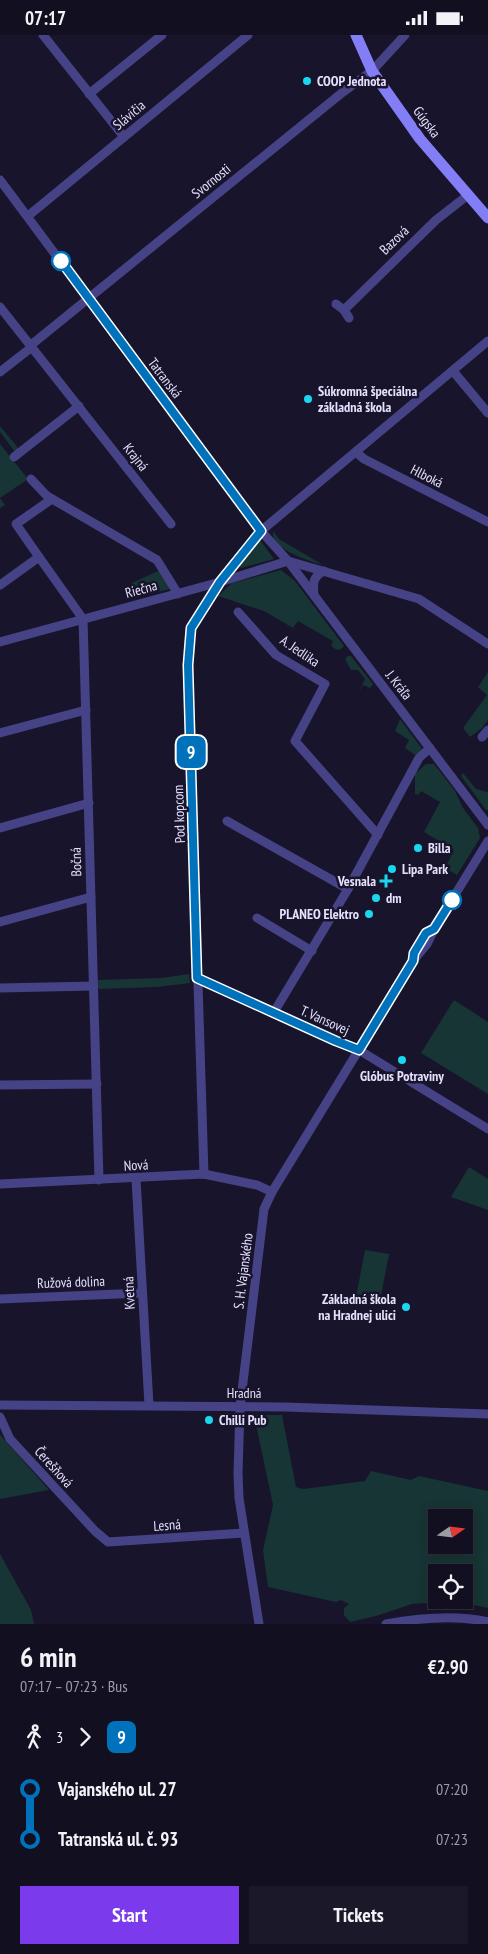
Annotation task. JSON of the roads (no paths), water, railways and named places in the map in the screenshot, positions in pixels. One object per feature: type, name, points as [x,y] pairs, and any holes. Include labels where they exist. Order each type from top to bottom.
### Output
[{"type":"main road","name":"Gúgska","points":[[356,35],[372,71],[420,139],[488,218]]},
{"type":"street","points":[[43,35],[124,137]]},
{"type":"street","points":[[89,94],[162,35]]},
{"type":"street","name":"Slávičia","points":[[28,216],[248,35]]},
{"type":"street","name":"Svornosti","points":[[31,346],[88,298],[372,71],[405,35]]},
{"type":"street","name":"Tatranská","points":[[0,180],[261,531],[288,561]]},
{"type":"street","name":"Bazová","points":[[349,318],[340,307],[436,220],[468,195]]},
{"type":"street","name":"Krajná","points":[[0,307],[172,524]]},
{"type":"street","name":"Pod kopcom","points":[[204,1174],[188,665],[191,628],[220,582],[261,531],[488,341]]},
{"type":"street","points":[[0,372],[31,346]]},
{"type":"street","points":[[453,371],[488,413]]},
{"type":"street","points":[[14,457],[79,406]]},
{"type":"street","name":"Hlboká","points":[[356,452],[364,459],[488,522]]},
{"type":"street","points":[[31,479],[47,496],[157,559],[178,594]]},
{"type":"street","points":[[52,499],[16,524],[83,619]]},
{"type":"street","points":[[0,585],[38,557]]},
{"type":"street","points":[[288,561],[419,599],[488,644]]},
{"type":"street","name":"Riečna","points":[[0,642],[178,594],[288,561]]},
{"type":"street","name":"J. Kráľa","points":[[288,561],[488,825]]},
{"type":"street","points":[[314,595],[313,581],[317,575],[324,571]]},
{"type":"street","name":"A. Jedlika","points":[[238,612],[276,655],[325,684],[295,741],[378,835]]},
{"type":"street","name":"Bočná","points":[[83,619],[99,1180]]},
{"type":"street","points":[[0,733],[86,710]]},
{"type":"street","points":[[274,1012],[348,889],[419,758],[430,748]]},
{"type":"street","points":[[0,828],[88,803]]},
{"type":"street","points":[[227,821],[348,889]]},
{"type":"street","name":"S. H. Vajanského","points":[[258,1624],[238,1481],[240,1407],[264,1209],[272,1192],[413,961],[427,944],[434,929],[488,841]]},
{"type":"street","points":[[0,922],[91,897]]},
{"type":"street","points":[[257,918],[312,951]]},
{"type":"street","name":"T. Vansovej","points":[[197,978],[359,1050],[488,1129]]},
{"type":"street","points":[[0,988],[94,986]]},
{"type":"street","points":[[0,1085],[97,1084]]},
{"type":"street","name":"Nová","points":[[0,1184],[136,1179],[204,1174],[257,1185],[272,1192]]},
{"type":"street","name":"Kvetná","points":[[136,1179],[148,1405]]},
{"type":"street","name":"Ružová dolina","points":[[0,1299],[142,1293]]},
{"type":"street","name":"Hradná","points":[[0,1405],[285,1407],[488,1414]]},
{"type":"street","name":"Čerešňová","points":[[0,1417],[10,1439],[95,1531]]},
{"type":"street","name":"Lesná","points":[[95,1531],[103,1539],[114,1542],[244,1533]]},
{"type":"street","points":[[386,1624],[466,1617],[488,1622]]},
{"type":"place","name":"COOP Jednota","points":[[307,81]]},
{"type":"place","name":"Súkromná špeciálna základná škola","points":[[308,399]]},
{"type":"place","name":"Billa","points":[[418,848]]},
{"type":"place","name":"Lipa Park","points":[[392,869]]},
{"type":"place","name":"Vesnala","points":[[386,881]]},
{"type":"place","name":"dm","points":[[376,898]]},
{"type":"place","name":"PLANEO Elektro","points":[[369,914]]},
{"type":"place","name":"Glóbus Potraviny","points":[[402,1060]]},
{"type":"place","name":"Základná škola na Hradnej ulici","points":[[406,1307]]},
{"type":"place","name":"Chilli Pub","points":[[209,1420]]}]
